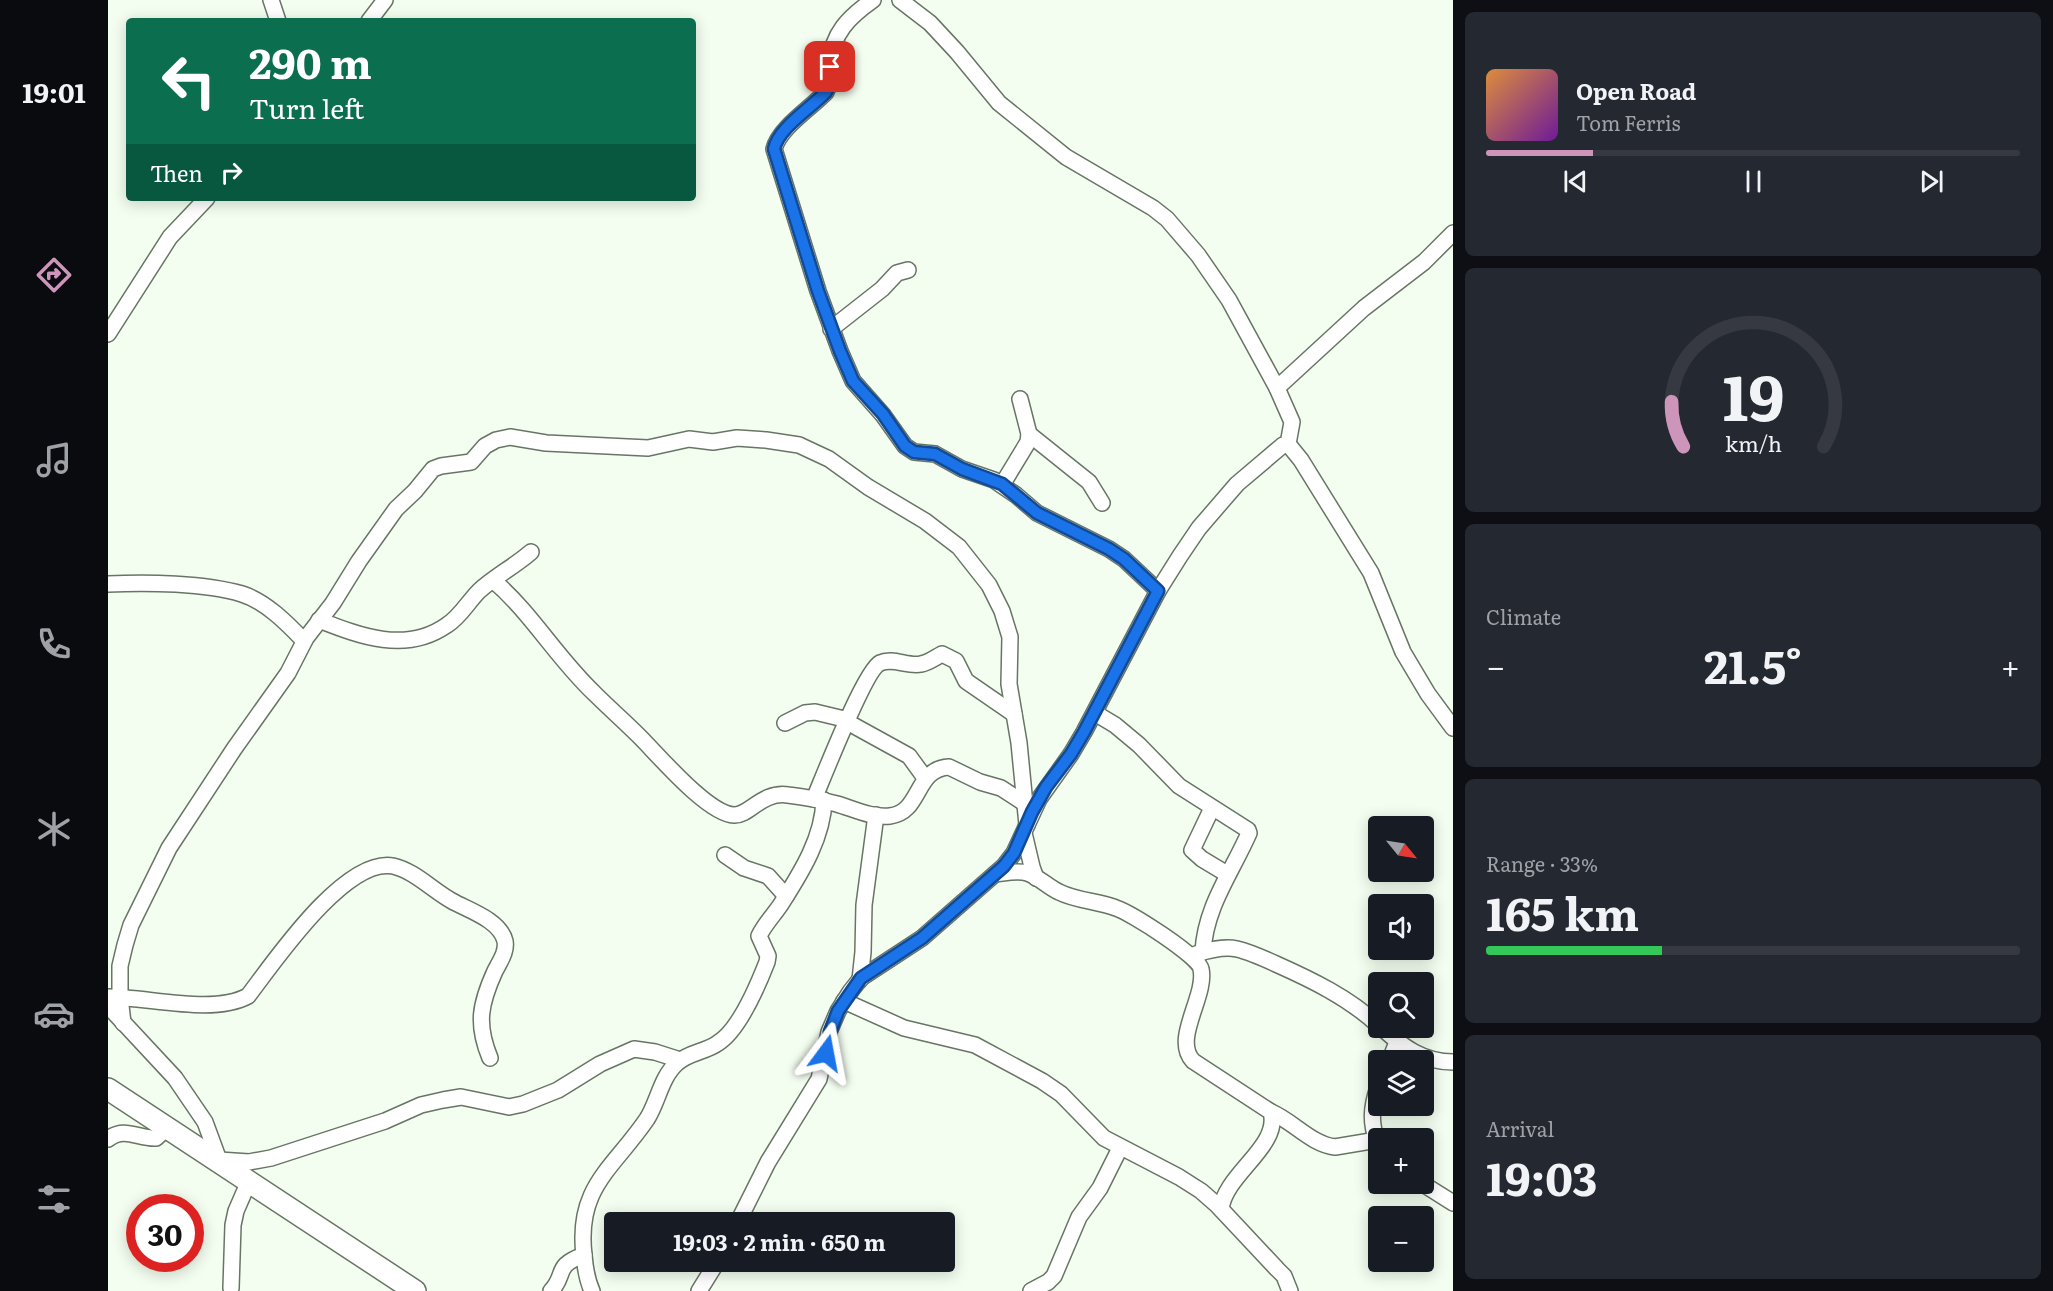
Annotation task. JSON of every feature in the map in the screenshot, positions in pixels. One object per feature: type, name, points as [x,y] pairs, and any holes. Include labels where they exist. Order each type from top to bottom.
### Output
[{"type":"street","points":[[271,0],[277,18]]},
{"type":"street","points":[[371,18],[385,0]]},
{"type":"street","points":[[873,0],[847,20],[836,38],[831,58],[829,86],[826,92],[789,126],[778,139],[774,149],[831,329],[853,381],[883,414],[909,450],[920,454],[935,454],[962,469],[1002,484],[1037,513],[1109,549],[1124,559],[1158,591]]},
{"type":"street","points":[[900,0],[930,22],[999,103],[1066,157],[1153,208],[1167,219],[1198,255],[1245,327],[1277,388],[1292,422],[1288,444],[1323,494],[1371,573],[1404,652],[1428,694],[1453,728]]},
{"type":"street","points":[[108,334],[170,237],[204,201]]},
{"type":"street","points":[[1277,388],[1364,308],[1424,262],[1453,233]]},
{"type":"street","points":[[831,329],[882,289],[897,273],[908,270]]},
{"type":"street","points":[[1002,484],[1028,442],[1029,434],[1020,399]]},
{"type":"street","points":[[1029,434],[1089,482],[1102,503]]},
{"type":"street","points":[[224,1164],[205,1122],[175,1078],[123,1023],[112,1000],[131,925],[169,848],[234,749],[288,673],[304,641],[333,603],[396,509],[433,469],[471,462],[485,446],[496,440],[510,437],[546,443],[648,448],[689,440],[713,442],[737,438],[799,445],[829,459],[868,487],[925,521],[959,547],[989,585],[1002,611],[1010,637],[1009,684],[1026,829],[1036,878]]},
{"type":"street","points":[[743,1212],[768,1162],[819,1079],[830,1032],[844,1001],[860,980],[922,938],[995,874],[1014,853],[1043,793],[1071,754],[1095,713],[1158,591],[1189,542],[1228,494],[1283,445],[1288,444]]},
{"type":"street","points":[[319,620],[376,640],[394,642],[431,634],[448,625],[480,591],[531,552]]},
{"type":"street","points":[[494,581],[528,615],[593,693],[696,793],[722,812],[734,815],[769,796],[784,794],[819,800],[876,815],[893,816],[902,813],[913,801],[925,778],[932,771],[949,767],[980,782],[1001,788],[1024,803]]},
{"type":"street","points":[[108,584],[164,583],[243,594],[280,618],[304,641]]},
{"type":"street","points":[[592,1291],[582,1234],[590,1196],[598,1182],[648,1117],[672,1068],[680,1060],[718,1044],[740,1022],[767,962],[768,956],[759,936],[786,896],[816,840],[823,819],[819,800],[848,722],[877,664],[891,661],[920,665],[942,654],[956,661],[966,681],[1014,714]]},
{"type":"street","points":[[784,723],[805,713],[832,715],[909,756],[925,778]]},
{"type":"street","points":[[1095,713],[1115,725],[1139,745],[1179,786],[1245,827],[1249,833],[1227,874],[1197,953],[1202,979],[1188,1034],[1187,1053],[1193,1061],[1320,1143],[1335,1147],[1368,1143]]},
{"type":"street","points":[[1212,808],[1192,850],[1227,874]]},
{"type":"street","points":[[860,980],[864,905],[876,815]]},
{"type":"street","points":[[725,855],[744,868],[768,876],[786,896]]},
{"type":"street","points":[[112,1000],[213,1005],[237,1002],[248,996],[305,923],[330,897],[370,869],[382,866],[394,867],[408,872],[450,900],[486,919],[499,930],[504,938],[504,953],[480,1013],[480,1030],[490,1058]]},
{"type":"street","points":[[995,874],[1025,872],[1060,893],[1116,908],[1129,914],[1197,953],[1234,948],[1253,954],[1305,976],[1333,992],[1368,1017]]},
{"type":"street","points":[[844,1001],[904,1028],[975,1045],[1042,1081],[1061,1094],[1104,1138],[1201,1191],[1284,1276],[1290,1291]]},
{"type":"street","points":[[1393,1038],[1421,1056],[1437,1062],[1453,1062]]},
{"type":"street","points":[[1394,1050],[1397,1042]]},
{"type":"street","points":[[224,1164],[271,1158],[354,1131],[421,1105],[443,1100],[460,1097],[509,1107],[524,1104],[558,1090],[600,1064],[634,1049],[655,1052],[680,1060]]},
{"type":"street","points":[[108,1089],[415,1291]]},
{"type":"street","points":[[1221,1209],[1225,1193],[1266,1140],[1273,1123],[1271,1112]]},
{"type":"street","points":[[108,1139],[124,1132],[156,1138],[167,1128]]},
{"type":"street","points":[[1031,1291],[1054,1276],[1079,1217],[1100,1188],[1120,1148]]},
{"type":"street","points":[[231,1288],[233,1225],[238,1205],[249,1181]]},
{"type":"street","points":[[1434,1191],[1453,1203]]},
{"type":"street","points":[[551,1291],[556,1286],[563,1268],[569,1262],[584,1255]]},
{"type":"street","points":[[699,1291],[711,1272]]},
{"type":"route","points":[[826,1053],[830,1032],[838,1011],[861,978],[922,938],[1004,866],[1014,853],[1032,812],[1046,787],[1071,754],[1084,732],[1158,591],[1124,559],[1109,549],[1037,513],[1002,484],[962,469],[941,456],[920,454],[909,450],[883,414],[853,381],[825,310],[774,154],[774,145],[778,139],[826,92],[829,86],[830,67]]}]
